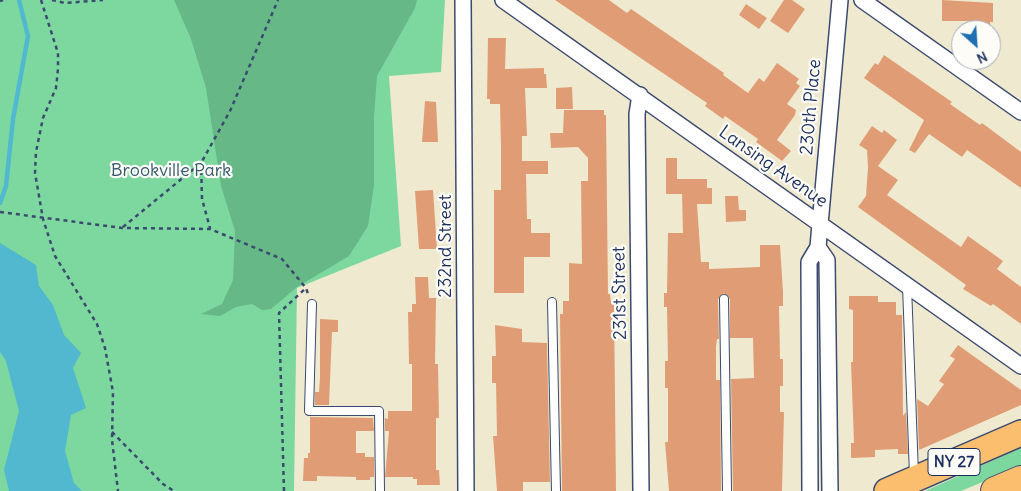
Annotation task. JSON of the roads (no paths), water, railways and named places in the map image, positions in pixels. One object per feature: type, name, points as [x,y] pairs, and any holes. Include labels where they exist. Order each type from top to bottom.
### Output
[{"type":"highway","name":"NY 27","points":[[887,491],[1021,433]]},
{"type":"highway","points":[[995,491],[1021,480]]},
{"type":"street","name":"232nd Street","points":[[463,0],[466,491]]},
{"type":"street","name":"Lansing Avenue","points":[[502,0],[640,95],[1021,366]]},
{"type":"street","name":"230th Place","points":[[810,491],[809,262],[818,247],[840,0]]},
{"type":"street","points":[[862,0],[1021,112]]},
{"type":"street","name":"231st Street","points":[[640,95],[637,114],[641,491]]},
{"type":"street","name":"230th Place","points":[[818,247],[828,260],[830,491]]},
{"type":"street","points":[[811,377],[828,376]]},
{"type":"lane","points":[[907,285],[914,479]]},
{"type":"lane","points":[[724,299],[727,491]]},
{"type":"lane","points":[[552,302],[556,491]]},
{"type":"lane","points":[[312,304],[309,410],[379,410],[380,491]]},
{"type":"water","points":[[0,243],[36,265],[39,286],[53,305],[64,335],[81,353],[73,368],[86,408],[71,415],[65,451],[74,483],[82,491],[9,491],[4,470],[19,411],[6,361],[0,352]]},
{"type":"waterway","points":[[0,203],[6,186],[13,119],[28,36],[19,0]]},
{"type":"park label","name":"Brookville Park","points":[[171,171]]}]
